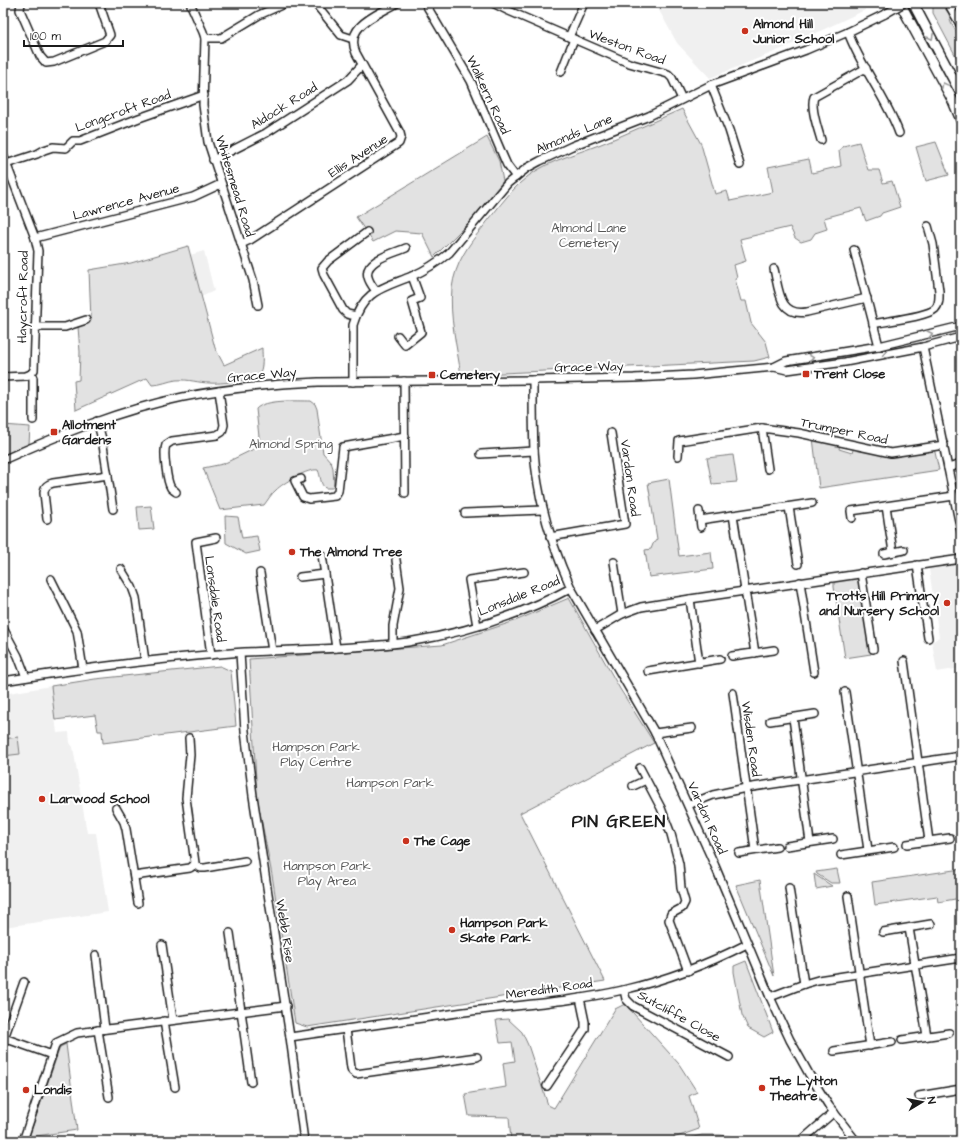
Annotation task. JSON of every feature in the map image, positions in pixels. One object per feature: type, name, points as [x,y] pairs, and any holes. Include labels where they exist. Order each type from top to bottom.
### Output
[{"type":"main road","points":[[900,3],[953,101],[961,120]]},
{"type":"main road","points":[[913,3],[961,94]]},
{"type":"street","points":[[21,3],[20,10],[40,56],[46,63],[54,62],[105,41],[110,35],[99,3]]},
{"type":"street","name":"Whitesmead Road","points":[[190,3],[203,32],[204,38],[204,95],[207,135],[213,160],[253,280],[258,305]]},
{"type":"street","points":[[204,38],[221,38],[259,15],[286,3]]},
{"type":"street","points":[[315,3],[341,35],[353,39],[355,32],[361,25],[397,3]]},
{"type":"street","name":"Walkern Road","points":[[425,3],[472,81],[502,156],[516,177]]},
{"type":"street","name":"Weston Road","points":[[493,3],[629,63],[668,74],[672,78],[682,99]]},
{"type":"street","name":"Weston Road","points":[[560,72],[584,3]]},
{"type":"street","name":"Almonds Lane","points":[[353,382],[352,332],[356,316],[366,300],[386,285],[412,276],[430,267],[449,253],[508,183],[527,168],[554,154],[649,116],[710,85],[806,50],[848,32],[904,3]]},
{"type":"street","points":[[948,3],[961,26]]},
{"type":"street","points":[[848,32],[855,50],[888,108],[899,133]]},
{"type":"street","name":"Ellis Avenue","points":[[241,244],[256,236],[399,143],[401,139],[400,133],[362,65],[354,48],[353,39]]},
{"type":"street","name":"Aldock Road","points":[[213,160],[266,133],[348,80],[362,65]]},
{"type":"street","points":[[821,140],[812,103],[814,97],[866,68]]},
{"type":"street","points":[[710,85],[730,130],[740,165]]},
{"type":"street","name":"Longcroft Road","points":[[5,165],[53,147],[66,148],[72,141],[80,141],[138,118],[204,95]]},
{"type":"street","name":"Haycroft Road","points":[[3,155],[5,165],[35,238],[38,252],[34,327],[34,370],[31,374],[33,378],[33,420]]},
{"type":"street","name":"Lawrence Avenue","points":[[35,238],[193,197],[221,184]]},
{"type":"street","points":[[873,324],[926,314],[935,309],[937,306],[939,291],[933,244],[928,226]]},
{"type":"street","points":[[356,316],[347,314],[343,310],[324,275],[322,268],[328,261],[367,232]]},
{"type":"street","points":[[376,291],[368,274],[368,270],[372,263],[406,248]]},
{"type":"street","points":[[854,250],[879,346]]},
{"type":"street","points":[[774,269],[783,303],[788,310],[798,314],[867,298]]},
{"type":"street","points":[[398,336],[404,345],[421,332],[412,301],[420,298],[412,276]]},
{"type":"street","points":[[34,327],[65,327],[86,320]]},
{"type":"street","name":"Grace Way","points":[[774,367],[786,361],[879,346],[961,326]]},
{"type":"street","name":"Grace Way","points":[[3,460],[97,421],[159,403],[219,391],[284,384],[626,378],[774,367],[787,370],[884,355],[961,337]]},
{"type":"street","points":[[923,347],[961,531]]},
{"type":"street","points":[[3,377],[26,376],[31,374]]},
{"type":"street","name":"Vardon Road","points":[[533,380],[534,451],[537,476],[543,510],[559,563],[571,588],[655,733],[715,866],[747,944],[790,1040],[809,1074],[834,1112],[856,1141]]},
{"type":"street","points":[[404,381],[405,493]]},
{"type":"street","name":"Grace Way","points":[[176,492],[169,484],[164,451],[166,446],[172,441],[217,435],[222,432],[224,425],[219,391]]},
{"type":"street","points":[[97,421],[102,439],[113,509]]},
{"type":"street","points":[[762,428],[768,469]]},
{"type":"street","name":"Trumper Road","points":[[678,456],[679,441],[762,428],[799,433],[891,453],[944,445]]},
{"type":"street","name":"Vardon Road","points":[[550,537],[625,524],[611,433]]},
{"type":"street","points":[[295,481],[303,497],[309,499],[335,496],[338,491],[343,447],[405,436]]},
{"type":"street","points":[[481,454],[534,451]]},
{"type":"street","points":[[948,468],[961,464]]},
{"type":"street","points":[[47,519],[44,490],[48,485],[108,475]]},
{"type":"street","points":[[852,518],[851,511],[954,496]]},
{"type":"street","points":[[699,511],[701,523],[733,515],[812,503]]},
{"type":"street","points":[[886,506],[893,552]]},
{"type":"street","points":[[789,507],[798,564]]},
{"type":"street","points":[[465,513],[543,510]]},
{"type":"street","points":[[733,515],[755,653]]},
{"type":"street","name":"Lonsdale Road","points":[[211,655],[196,542],[216,538]]},
{"type":"street","points":[[884,554],[904,550]]},
{"type":"street","points":[[322,555],[336,648]]},
{"type":"street","points":[[595,630],[622,614],[641,607],[690,598],[961,559]]},
{"type":"street","points":[[394,644],[393,626],[400,588],[396,560]]},
{"type":"street","points":[[614,562],[622,614]]},
{"type":"street","points":[[917,565],[928,638]]},
{"type":"street","points":[[121,569],[132,587],[136,598],[145,661]]},
{"type":"street","name":"Lonsdale Road","points":[[477,626],[469,580],[524,572]]},
{"type":"street","points":[[260,573],[272,651]]},
{"type":"street","points":[[861,573],[873,649]]},
{"type":"street","points":[[300,577],[325,574]]},
{"type":"street","points":[[51,579],[77,631],[83,669]]},
{"type":"street","points":[[800,582],[815,652],[814,672]]},
{"type":"street","name":"Lonsdale Road","points":[[3,681],[145,661],[240,653],[394,644],[438,636],[477,626],[515,613],[571,588]]},
{"type":"street","points":[[690,598],[699,662]]},
{"type":"street","points":[[3,628],[18,656],[26,677]]},
{"type":"street","points":[[732,656],[774,650]]},
{"type":"street","name":"Webb Rise","points":[[240,653],[245,730],[253,796],[286,1006],[304,1141]]},
{"type":"street","points":[[648,671],[720,659]]},
{"type":"street","points":[[904,661],[929,840]]},
{"type":"street","points":[[908,684],[916,682]]},
{"type":"street","points":[[845,692],[868,850]]},
{"type":"street","name":"Wisden Road","points":[[733,693],[755,850]]},
{"type":"street","points":[[848,710],[856,708]]},
{"type":"street","name":"Wisden Road","points":[[770,721],[815,714]]},
{"type":"street","points":[[793,718],[810,842]]},
{"type":"street","points":[[655,733],[692,728]]},
{"type":"street","points":[[134,876],[190,868],[194,865],[195,860],[186,798],[190,755],[189,738]]},
{"type":"street","name":"Wisden Road","points":[[688,805],[713,795],[746,788],[961,756]]},
{"type":"street","points":[[640,768],[661,808],[671,834],[679,864],[681,888],[685,902],[682,908],[671,914],[669,920],[688,970]]},
{"type":"street","points":[[633,786],[646,780]]},
{"type":"street","points":[[116,808],[126,825],[138,903]]},
{"type":"street","points":[[907,844],[950,838]]},
{"type":"street","points":[[787,846],[833,839]]},
{"type":"street","points":[[739,853],[777,847]]},
{"type":"street","points":[[841,855],[894,847]]},
{"type":"street","points":[[194,865],[200,868],[205,868],[245,861]]},
{"type":"street","points":[[789,888],[789,913],[804,984]]},
{"type":"street","points":[[848,896],[870,1046]]},
{"type":"street","points":[[883,932],[931,924]]},
{"type":"street","points":[[909,928],[927,1036]]},
{"type":"street","points":[[230,933],[251,1082]]},
{"type":"street","name":"Meredith Road","points":[[290,1037],[464,1012],[580,998],[624,990],[688,970],[747,944]]},
{"type":"street","points":[[162,945],[173,1020]]},
{"type":"street","points":[[96,954],[109,1097]]},
{"type":"street","points":[[770,997],[818,980],[961,958]]},
{"type":"street","points":[[24,982],[4,1038],[52,1055]]},
{"type":"street","name":"Sutcliffe Close","points":[[624,990],[626,999],[633,1006],[729,1057]]},
{"type":"street","points":[[548,1086],[585,1029],[580,998]]},
{"type":"street","points":[[22,1141],[56,1043],[77,1033],[286,1006]]},
{"type":"street","points":[[164,1022],[175,1087]]},
{"type":"street","points":[[346,1029],[351,1068],[356,1074],[477,1057]]},
{"type":"street","points":[[902,1040],[949,1033]]},
{"type":"street","points":[[834,1051],[892,1042]]},
{"type":"street","points":[[919,1096],[961,1089]]},
{"type":"street","points":[[801,1141],[834,1112]]},
{"type":"shaded area","name":"Almond Hill Junior School","points":[[655,3],[864,3],[865,10],[784,48],[710,78],[677,43]]},
{"type":"shaded area","points":[[204,251],[214,291],[201,297],[190,255]]},
{"type":"shaded area","name":"Trotts Hill Primary and Nursery School","points":[[961,564],[961,668],[937,672],[932,642],[939,637],[929,569]]},
{"type":"shaded area","name":"Larwood School","points":[[51,686],[57,733],[69,732],[70,743],[73,747],[87,833],[96,833],[108,912],[4,927],[3,694]]},
{"type":"green space","points":[[933,3],[941,3],[949,14],[951,23],[961,40],[961,66],[933,13]]},
{"type":"green space","name":"Almond Lane Cemetery","points":[[682,109],[701,144],[715,194],[727,191],[730,201],[773,192],[768,167],[809,159],[812,173],[841,166],[839,151],[843,146],[859,142],[868,170],[879,170],[883,183],[892,181],[900,207],[882,213],[880,216],[866,221],[861,208],[824,218],[827,229],[815,233],[811,239],[801,242],[795,238],[790,227],[740,239],[746,261],[734,265],[737,278],[735,279],[741,301],[746,301],[751,323],[766,342],[770,357],[754,361],[461,375],[454,332],[451,299],[456,271],[467,248],[505,199],[528,176],[546,165],[618,137]]},
{"type":"green space","points":[[487,137],[499,161],[503,181],[475,216],[434,257],[422,233],[395,231],[373,242],[356,217]]},
{"type":"green space","points":[[936,142],[949,175],[926,181],[916,147]]},
{"type":"green space","points":[[188,246],[215,348],[224,365],[262,348],[261,369],[258,375],[249,379],[235,382],[206,383],[181,380],[152,385],[147,378],[76,410],[74,381],[79,380],[80,352],[78,327],[91,321],[89,270],[131,263]]},
{"type":"green space","name":"Almond Spring","points":[[282,401],[311,401],[315,404],[317,409],[323,453],[331,462],[333,468],[334,485],[332,488],[325,488],[322,484],[318,470],[308,471],[284,484],[271,495],[264,505],[220,510],[203,468],[223,464],[260,446],[256,409],[260,406]]},
{"type":"green space","points":[[3,425],[30,427],[29,444],[3,455]]},
{"type":"green space","points":[[813,438],[840,444],[839,449],[852,453],[854,447],[891,455],[934,448],[939,470],[819,488]]},
{"type":"green space","points":[[733,455],[737,482],[712,484],[707,458]]},
{"type":"green space","points":[[669,479],[679,556],[711,552],[713,569],[649,577],[645,550],[651,549],[657,539],[648,483]]},
{"type":"green space","points":[[151,506],[154,529],[139,530],[137,507]]},
{"type":"green space","points":[[225,516],[238,517],[242,538],[257,536],[260,551],[246,554],[226,543]]},
{"type":"green space","points":[[857,578],[860,582],[871,654],[845,658],[834,581]]},
{"type":"green space","name":"Hampson Park","points":[[569,598],[620,689],[654,743],[520,813],[605,981],[307,1027],[295,1023],[272,875],[257,797],[249,659],[442,645],[515,621]]},
{"type":"green space","points":[[220,666],[231,671],[236,726],[103,743],[102,731],[98,731],[95,715],[55,720],[51,686],[95,679]]},
{"type":"green space","points":[[18,737],[20,754],[3,756],[3,739]]},
{"type":"green space","points":[[961,840],[961,869],[957,841]]},
{"type":"green space","points":[[837,869],[840,883],[831,883],[816,872]]},
{"type":"green space","points":[[961,869],[961,898],[938,902],[937,896],[875,905],[872,882]]},
{"type":"green space","points":[[814,874],[832,886],[816,889]]},
{"type":"green space","points":[[760,880],[774,976],[736,885]]},
{"type":"green space","points":[[746,961],[773,1032],[764,1037],[748,1028],[742,1015],[734,966]]},
{"type":"green space","points":[[625,1004],[679,1064],[697,1092],[689,1096],[699,1129],[665,1141],[511,1141],[509,1117],[469,1116],[465,1094],[506,1087],[503,1063],[515,1061],[512,1042],[500,1043],[496,1020],[508,1019],[522,1032],[528,1045],[548,1105],[554,1108],[615,1009]]},
{"type":"green space","points":[[66,1044],[77,1130],[29,1137],[60,1047]]},
{"type":"green space","points":[[702,1135],[720,1135],[751,1139],[749,1141],[718,1141],[714,1137],[710,1141],[677,1141]]},
{"type":"place","name":"Almond Hill Junior School","points":[[745,31]]},
{"type":"place","name":"Trent Close","points":[[806,374]]},
{"type":"place","name":"Cemetery","points":[[432,375]]},
{"type":"place","name":"Allotment Gardens","points":[[54,432]]},
{"type":"place","name":"The Almond Tree","points":[[292,552]]},
{"type":"place","name":"Trotts Hill Primary and Nursery School","points":[[947,603]]},
{"type":"place","name":"Larwood School","points":[[42,799]]},
{"type":"place","name":"The Cage","points":[[406,841]]},
{"type":"place","name":"Hampson Park Skate Park","points":[[452,930]]},
{"type":"place","name":"The Lytton Theatre","points":[[762,1088]]},
{"type":"place","name":"Londis","points":[[26,1090]]},
{"type":"district","name":"PIN GREEN","points":[[619,822]]},
{"type":"park label","name":"Hampson Park Play Centre","points":[[316,754]]},
{"type":"park label","name":"Hampson Park Play Area","points":[[327,874]]}]
